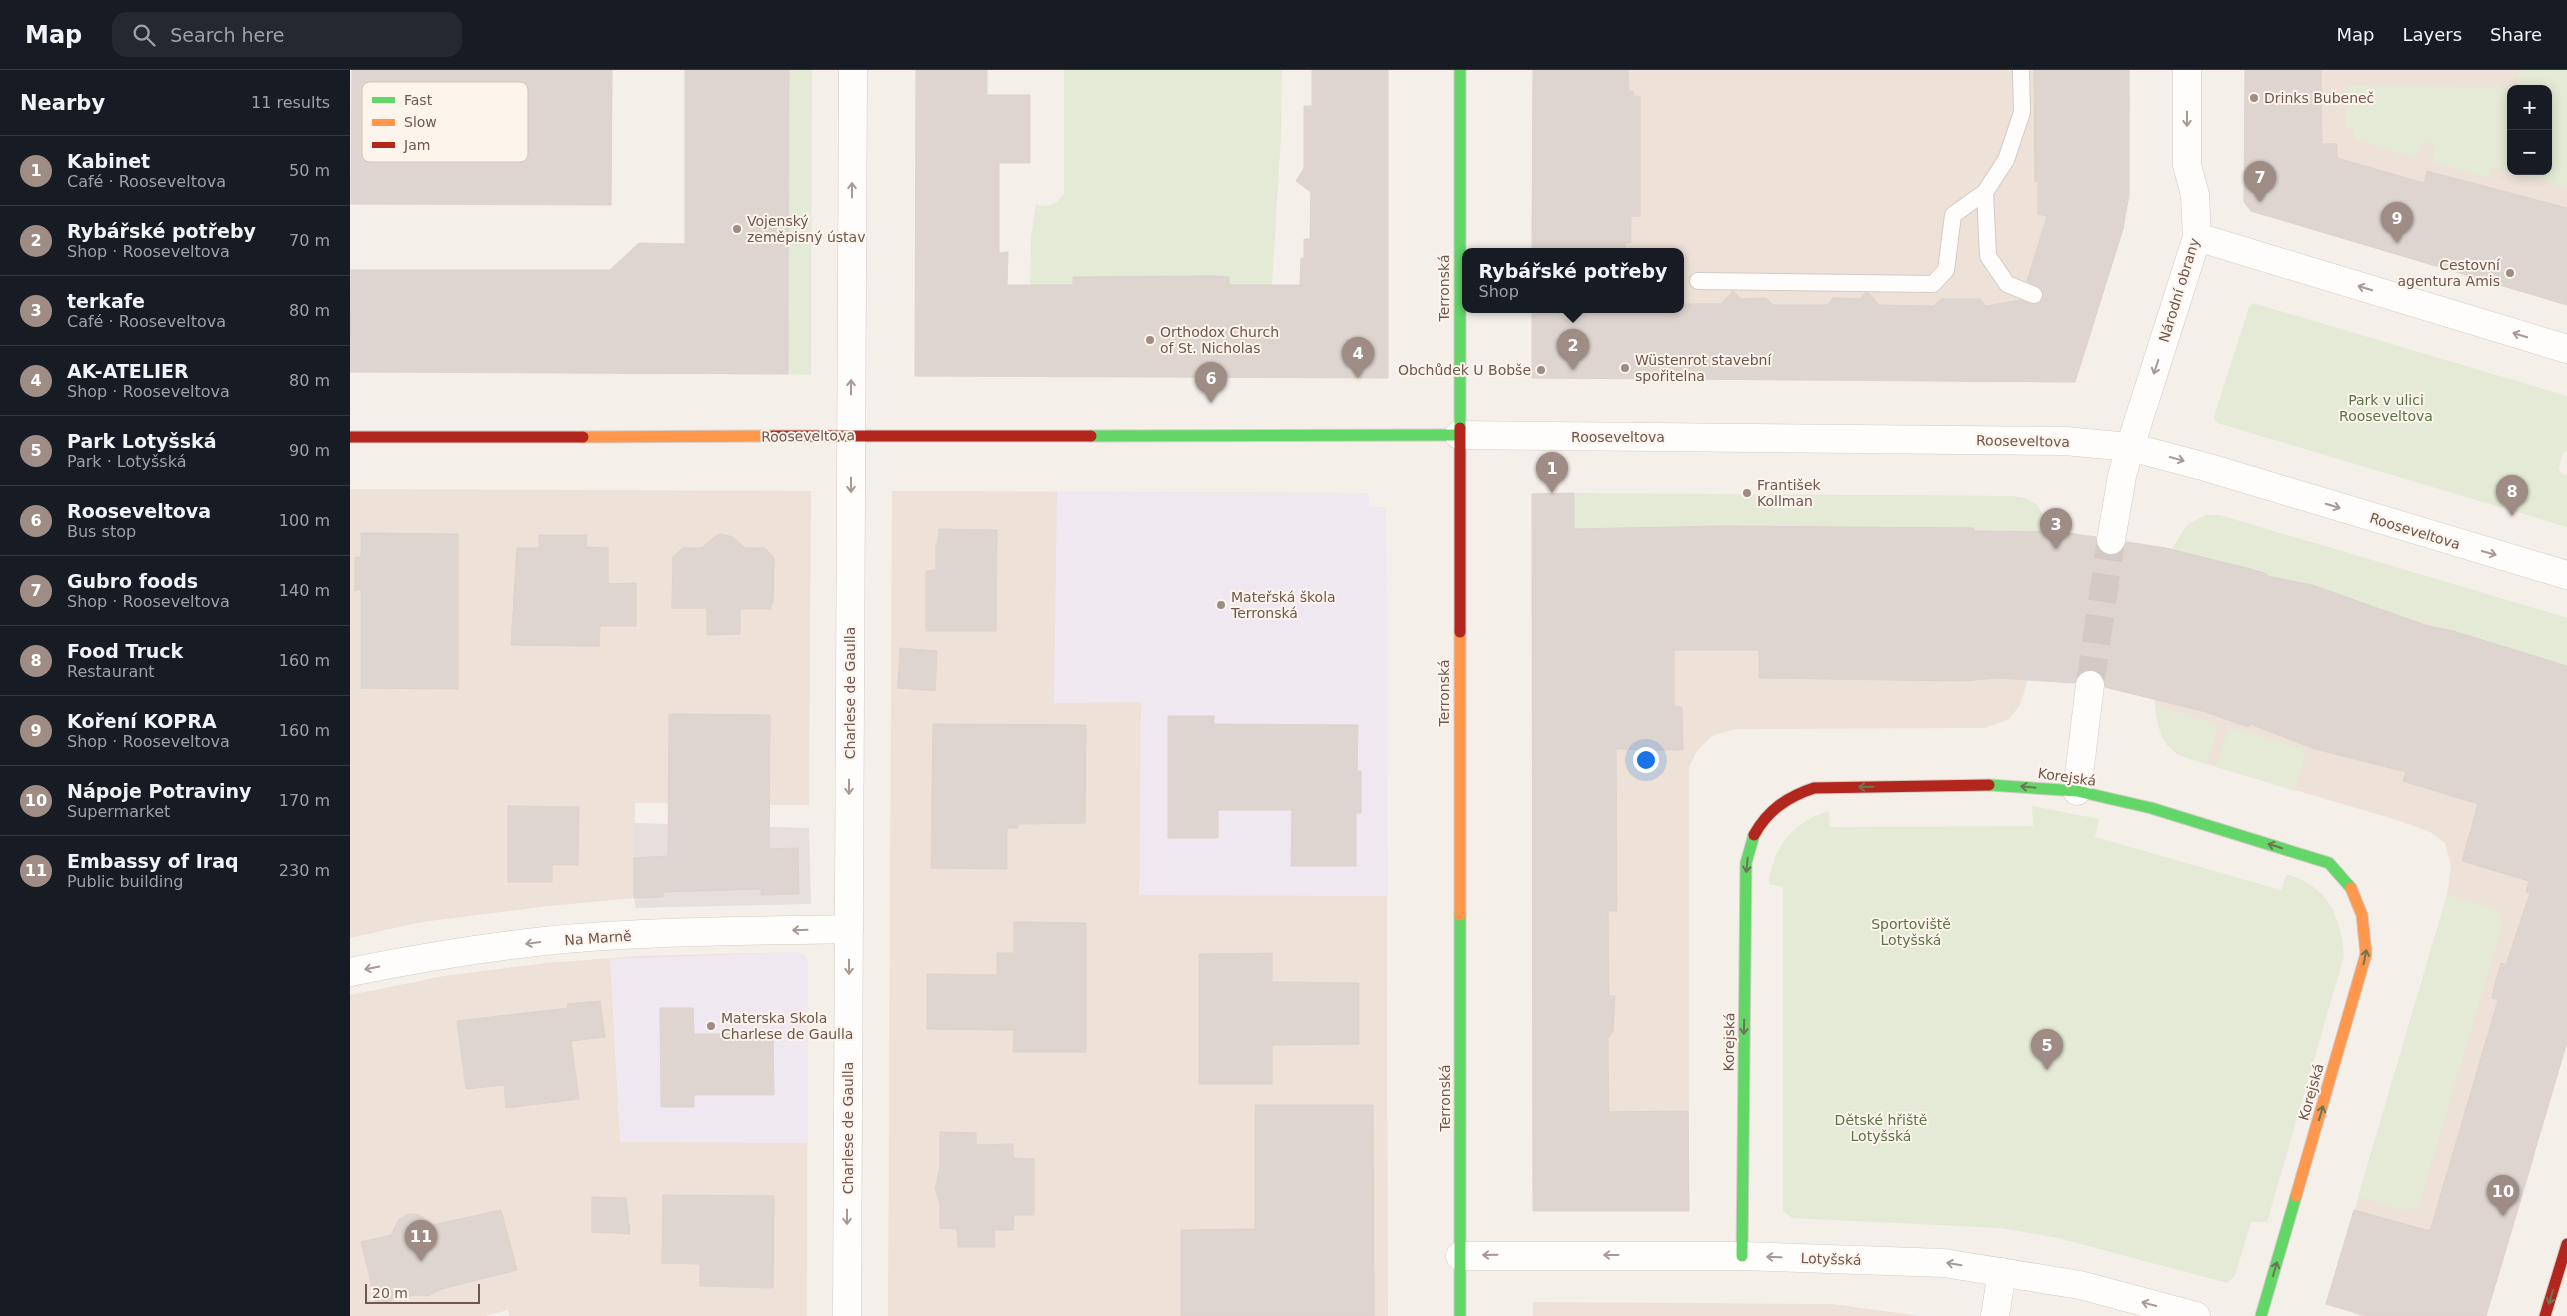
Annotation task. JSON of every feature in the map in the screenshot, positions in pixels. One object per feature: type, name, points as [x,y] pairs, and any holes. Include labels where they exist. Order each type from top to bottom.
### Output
[{"type":"street","name":"Charlese de Gaulla","points":[[847,1316],[853,70]]},
{"type":"street","name":"Terronská","points":[[1460,70],[1460,1316]]},
{"type":"street","name":"Národní obrany","points":[[2111,540],[2122,476],[2130,446],[2197,237],[2195,195],[2187,165],[2187,70]]},
{"type":"street","points":[[2197,237],[2567,349]]},
{"type":"street","name":"Rooseveltova","points":[[350,437],[1459,435],[2065,441],[2130,446],[2206,467],[2567,576]]},
{"type":"street","points":[[2077,791],[2090,685]]},
{"type":"street","name":"Korejská","points":[[1742,1256],[1746,863],[1749,845],[1757,827],[1768,812],[1782,801],[1797,793],[1814,788],[2008,785],[2077,791],[2160,811],[2329,864],[2338,871],[2358,896],[2366,925],[2366,954],[2261,1316]]},
{"type":"street","name":"Na Marně","points":[[350,972],[415,959],[545,941],[673,933],[849,928]]},
{"type":"street","points":[[2545,1316],[2567,1244]]},
{"type":"street","name":"Lotyšská","points":[[1460,1256],[1742,1256],[1944,1263],[2080,1286],[2196,1316]]},
{"type":"street","points":[[1995,1316],[2002,1272]]},
{"type":"lane","points":[[1698,281],[1933,284],[1946,270],[1953,215],[1985,192],[2006,160],[2022,112],[2020,70]]},
{"type":"lane","points":[[1985,192],[1988,256],[2007,284],[2034,296]]},
{"type":"shaded area","points":[[1533,70],[2129,70],[2130,112],[2124,112],[2124,229],[2121,231],[2086,350],[2043,382],[1532,378],[1532,313],[1684,313],[1684,248],[1532,248]]},
{"type":"shaded area","points":[[2245,70],[2567,70],[2567,305],[2251,211],[2246,204]]},
{"type":"shaded area","points":[[350,489],[811,491],[809,805],[635,803],[634,898],[549,906],[422,922],[350,938]]},
{"type":"shaded area","points":[[892,491],[1369,493],[1369,507],[1386,507],[1388,1316],[888,1316]]},
{"type":"shaded area","name":"Mateřská škola Terronská","points":[[1057,492],[1369,493],[1369,507],[1386,507],[1388,896],[1139,895],[1141,702],[1054,703]]},
{"type":"shaded area","points":[[1532,494],[2011,496],[2025,498],[2037,505],[2052,531],[2172,549],[2187,525],[2207,515],[2219,515],[2567,618],[2567,1042],[2543,1125],[2539,1124],[2531,1153],[2535,1154],[2496,1285],[2488,1283],[2481,1308],[2488,1311],[2486,1316],[2361,1316],[2326,1304],[2350,1229],[2447,895],[2451,866],[2445,843],[2430,832],[2400,821],[2177,754],[2167,745],[2161,735],[2154,698],[2117,689],[2065,681],[2028,679],[2020,705],[2009,719],[1985,728],[1735,729],[1712,736],[1697,751],[1689,767],[1689,1211],[1533,1211],[1532,649],[1535,539],[1532,539]]},
{"type":"shaded area","points":[[634,823],[809,828],[811,904],[636,908],[634,898]]},
{"type":"shaded area","points":[[797,952],[805,955],[808,963],[807,1316],[509,1316],[508,1310],[485,1316],[350,1316],[350,995],[444,976],[546,963],[640,956]]},
{"type":"shaded area","name":"Materska Skola Charlese de Gaulla","points":[[797,952],[805,955],[808,963],[808,1143],[620,1142],[610,959]]},
{"type":"shaded area","points":[[1533,1302],[1832,1304],[1920,1316],[1533,1316]]},
{"type":"green space","points":[[789,70],[812,70],[811,375],[788,374]]},
{"type":"green space","points":[[1064,70],[1282,70],[1281,136],[1272,285],[1229,285],[1229,277],[1212,276],[1073,277],[1073,285],[1030,285],[1031,237],[1036,204],[1049,206],[1056,203],[1064,193]]},
{"type":"green space","points":[[2520,70],[2567,70],[2567,188],[2523,175],[2552,175],[2552,85],[2516,85]]},
{"type":"green space","points":[[2346,86],[2507,87],[2507,170],[2492,166],[2488,178],[2432,161],[2435,146],[2428,141],[2421,143],[2416,157],[2355,139],[2354,131],[2345,127]]},
{"type":"green space","name":"Park v ulici Rooseveltova","points":[[2253,303],[2567,396],[2567,451],[2562,454],[2559,469],[2562,474],[2567,475],[2567,527],[2217,423],[2214,417],[2249,307]]},
{"type":"green space","points":[[1574,493],[2011,496],[2020,497],[2037,506],[2052,531],[1686,527],[1682,529],[1670,527],[1659,529],[1659,527],[1656,527],[1655,529],[1646,529],[1646,526],[1642,529],[1574,529]]},
{"type":"green space","points":[[2207,515],[2219,515],[2567,618],[2567,666],[2471,637],[2468,634],[2467,636],[2458,634],[2458,631],[2445,629],[2442,626],[2441,629],[2432,626],[2430,622],[2428,624],[2380,610],[2377,607],[2376,609],[2366,606],[2367,604],[2363,605],[2351,599],[2172,549],[2187,525]]},
{"type":"green space","points":[[2155,705],[2219,725],[2207,764],[2184,756],[2169,745],[2159,729]]},
{"type":"green space","points":[[2229,727],[2307,750],[2295,791],[2216,767]]},
{"type":"green space","points":[[2032,806],[2099,819],[2095,837],[2281,890],[2287,874],[2302,880],[2323,895],[2336,916],[2344,956],[2267,1222],[2251,1222],[2235,1276],[2227,1283],[2058,1238],[2001,1228],[1792,1218],[1783,1211],[1783,887],[1769,884],[1771,871],[1780,847],[1787,837],[1805,821],[1829,811],[1830,827],[2033,826]]},
{"type":"green space","points":[[2447,895],[2495,909],[2501,916],[2502,927],[2419,1205],[2407,1211],[2358,1197]]},
{"type":"building","points":[[352,70],[612,70],[611,205],[351,204]]},
{"type":"building","name":"Vojenský zeměpisný ústav","points":[[685,70],[789,70],[788,374],[350,372],[351,270],[610,270],[639,243],[685,244]]},
{"type":"building","points":[[916,70],[987,70],[987,95],[1030,95],[1030,163],[999,163],[999,253],[1008,252],[1007,285],[1073,285],[1073,277],[1212,276],[1229,277],[1229,285],[1300,285],[1301,258],[1304,258],[1304,239],[1310,239],[1311,192],[1296,181],[1304,168],[1304,106],[1312,106],[1312,70],[1388,70],[1388,378],[915,376]]},
{"type":"building","points":[[1533,70],[1628,70],[1629,91],[1633,91],[1633,96],[1640,97],[1640,216],[1631,216],[1631,242],[1626,243],[1625,248],[1532,248]]},
{"type":"building","points":[[2034,70],[2129,70],[2129,195],[2123,229],[2075,382],[1532,378],[1532,313],[1684,313],[1684,304],[1721,304],[1733,291],[1741,299],[1766,298],[1773,305],[1828,305],[1833,298],[1860,299],[1865,293],[1869,293],[1879,305],[1934,306],[1941,299],[1980,299],[1986,306],[2020,300],[2031,304],[2040,303],[2043,298],[2042,289],[2027,281],[2047,216],[2038,214],[2038,181],[2035,182]]},
{"type":"building","points":[[2245,70],[2321,70],[2322,144],[2337,144],[2337,158],[2424,183],[2427,171],[2567,208],[2567,305],[2251,211],[2244,202]]},
{"type":"building","points":[[1574,493],[1574,529],[1723,526],[1974,528],[1974,531],[2060,532],[2096,537],[2097,546],[2101,552],[2109,555],[2117,554],[2123,550],[2127,542],[2166,548],[2251,569],[2267,574],[2267,576],[2312,585],[2428,626],[2453,631],[2567,666],[2567,1042],[2486,1316],[2368,1316],[2326,1304],[2354,1210],[2430,1231],[2498,1000],[2492,998],[2496,980],[2501,963],[2506,965],[2530,893],[2526,892],[2529,881],[2462,861],[2478,804],[2403,781],[2406,772],[2315,749],[2250,724],[2248,727],[2206,712],[2105,687],[2105,679],[2100,673],[2091,670],[2083,671],[2077,676],[2075,683],[1997,678],[1962,681],[1759,678],[1759,650],[1674,650],[1674,706],[1682,707],[1683,750],[1616,749],[1617,911],[1608,911],[1609,996],[1615,996],[1613,1032],[1608,1038],[1609,1112],[1688,1111],[1689,1211],[1533,1211],[1532,494]]},
{"type":"building","points":[[939,529],[997,530],[996,631],[926,631],[926,571],[936,570],[936,544],[938,544]]},
{"type":"building","points":[[361,533],[458,534],[458,689],[361,688],[361,589],[355,591],[355,557],[361,557]]},
{"type":"building","points":[[721,534],[733,537],[745,548],[765,548],[774,558],[773,603],[771,603],[771,609],[740,609],[740,634],[707,635],[707,608],[672,608],[673,557],[683,548],[702,548],[714,537]]},
{"type":"building","points":[[539,535],[587,535],[586,547],[608,548],[608,584],[636,583],[636,626],[600,626],[599,646],[511,645],[517,548],[539,548]]},
{"type":"building","points":[[900,648],[937,651],[935,691],[898,688]]},
{"type":"building","points":[[669,714],[770,715],[769,849],[798,848],[799,894],[761,895],[761,889],[663,892],[663,897],[634,898],[634,858],[668,856]]},
{"type":"building","points":[[1168,716],[1214,716],[1214,724],[1358,725],[1357,771],[1361,771],[1361,813],[1356,813],[1356,866],[1291,866],[1292,810],[1218,810],[1218,838],[1168,838]]},
{"type":"building","points":[[933,724],[1086,725],[1085,823],[1018,824],[1018,828],[1007,828],[1007,869],[931,868]]},
{"type":"building","points":[[508,806],[579,807],[578,865],[552,865],[552,882],[508,882]]},
{"type":"building","points":[[1014,922],[1086,923],[1086,1052],[1013,1052],[1014,1030],[927,1029],[927,974],[997,975],[997,953],[1014,953]]},
{"type":"building","points":[[1272,953],[1272,982],[1359,983],[1359,1044],[1272,1045],[1272,1084],[1199,1084],[1199,954]]},
{"type":"building","points":[[600,1001],[605,1037],[571,1041],[579,1099],[506,1108],[504,1085],[466,1089],[457,1021],[568,1008],[567,1004]]},
{"type":"building","points":[[660,1008],[693,1008],[694,1034],[773,1034],[774,1095],[694,1095],[694,1107],[661,1107]]},
{"type":"building","points":[[1255,1105],[1373,1105],[1374,1316],[1181,1316],[1181,1230],[1255,1229]]},
{"type":"building","points":[[940,1132],[976,1133],[976,1145],[1013,1144],[1013,1158],[1034,1159],[1034,1215],[1014,1215],[1013,1230],[994,1230],[995,1247],[958,1247],[957,1229],[940,1228],[940,1204],[935,1189],[940,1168]]},
{"type":"building","points":[[663,1195],[774,1196],[773,1288],[700,1286],[700,1264],[662,1263]]},
{"type":"building","points":[[592,1197],[626,1198],[630,1234],[592,1232]]},
{"type":"building","points":[[501,1210],[517,1270],[442,1289],[428,1296],[414,1295],[376,1304],[361,1242],[391,1235],[399,1219],[409,1214],[419,1215],[433,1225]]},
{"type":"tunnel","points":[[2090,685],[2111,540]]},
{"type":"traffic: fast","points":[[1460,70],[1460,428]]},
{"type":"traffic: fast","points":[[1091,436],[1459,435]]},
{"type":"traffic: fast","points":[[1989,785],[2077,791],[2151,808],[2329,863],[2351,888]]},
{"type":"traffic: fast","points":[[1742,1256],[1746,863],[1754,835]]},
{"type":"traffic: fast","points":[[1460,915],[1460,1316]]},
{"type":"traffic: fast","points":[[2261,1316],[2296,1196]]},
{"type":"traffic: slow","points":[[583,437],[773,436]]},
{"type":"traffic: slow","points":[[1460,632],[1460,915]]},
{"type":"traffic: slow","points":[[2296,1196],[2366,954],[2362,915],[2351,888]]},
{"type":"traffic: jam","points":[[1460,428],[1460,632]]},
{"type":"traffic: jam","points":[[773,436],[1091,436]]},
{"type":"traffic: jam","points":[[350,437],[583,437]]},
{"type":"traffic: jam","points":[[1754,835],[1765,818],[1779,806],[1787,800],[1814,788],[1989,785]]},
{"type":"traffic: jam","points":[[2545,1316],[2567,1244]]},
{"type":"place","name":"Drinks Bubeneč","points":[[2254,98]]},
{"type":"place","name":"Gubro foods","points":[[2260,202]]},
{"type":"place","name":"Vojenský zeměpisný ústav","points":[[737,229]]},
{"type":"place","name":"Koření KOPRA","points":[[2397,243]]},
{"type":"place","name":"Cestovní agentura Amis","points":[[2510,273]]},
{"type":"place","name":"Orthodox Church of St. Nicholas","points":[[1150,340]]},
{"type":"place","name":"Wüstenrot stavební spořitelna","points":[[1625,368]]},
{"type":"place","name":"Obchůdek U Bobše","points":[[1541,370]]},
{"type":"place","name":"Rybářské potřeby","points":[[1573,370]]},
{"type":"place","name":"AK-ATELIER","points":[[1358,378]]},
{"type":"place","name":"Rooseveltova","points":[[1211,403]]},
{"type":"place","name":"Kabinet","points":[[1552,493]]},
{"type":"place","name":"František Kollman","points":[[1747,493]]},
{"type":"place","name":"Food Truck","points":[[2512,516]]},
{"type":"place","name":"terkafe","points":[[2056,549]]},
{"type":"place","name":"Mateřská škola Terronská","points":[[1221,605]]},
{"type":"place","name":"Materska Skola Charlese de Gaulla","points":[[711,1026]]},
{"type":"place","name":"Park Lotyšská","points":[[2047,1070]]},
{"type":"place","name":"Nápoje Potraviny","points":[[2503,1216]]},
{"type":"place","name":"Embassy of Iraq","points":[[421,1261]]},
{"type":"park label","name":"Sportoviště Lotyšská","points":[[1911,932]]},
{"type":"park label","name":"Dětské hřiště Lotyšská","points":[[1881,1128]]}]
